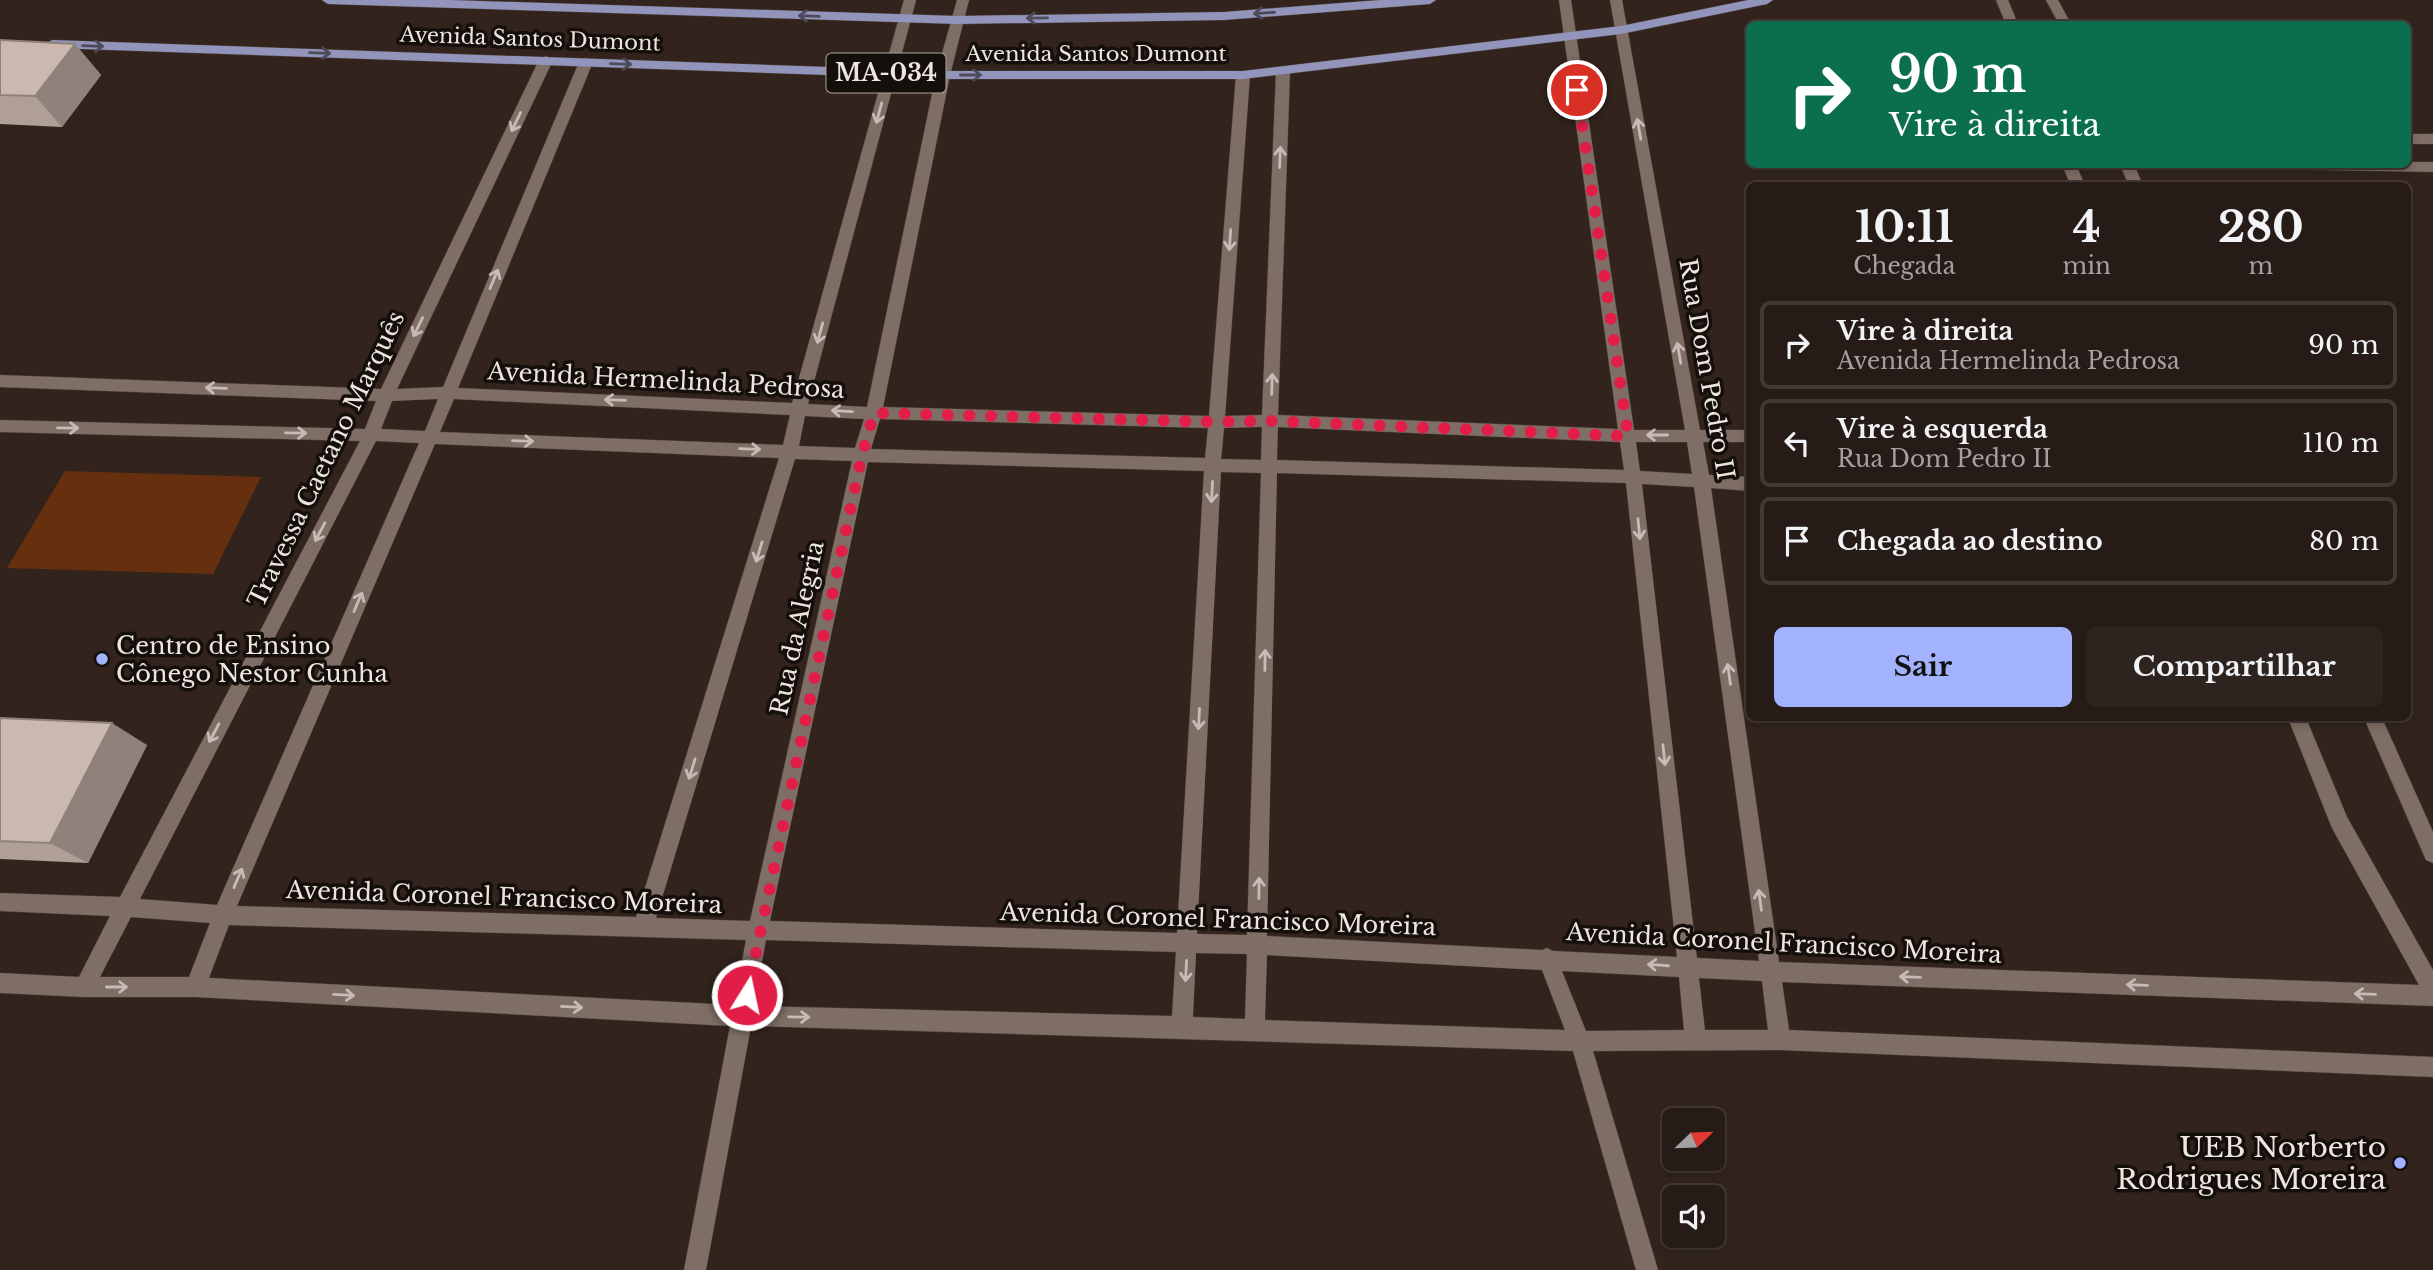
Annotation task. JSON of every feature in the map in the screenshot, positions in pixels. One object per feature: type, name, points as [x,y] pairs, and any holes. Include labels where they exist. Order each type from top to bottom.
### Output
[{"type":"main road","name":"Avenida Santos Dumont","points":[[328,0],[958,20],[1224,16],[1430,0]]},
{"type":"main road","name":"Avenida Santos Dumont","points":[[42,44],[890,74],[1243,75],[1621,30],[1767,0]]},
{"type":"street","name":"Rua da Alegria","points":[[644,925],[790,450],[799,408],[910,0]]},
{"type":"street","name":"Rua da Alegria","points":[[695,1270],[758,931],[862,455],[874,413],[943,75],[963,0]]},
{"type":"street","points":[[1565,0],[1628,436],[1696,1041]]},
{"type":"street","name":"Rua Dom Pedro II","points":[[1616,0],[1702,483],[1780,1040]]},
{"type":"street","points":[[2002,0],[2011,21]]},
{"type":"street","points":[[2052,0],[2063,21]]},
{"type":"street","name":"Travessa Caetano Marquês","points":[[84,987],[370,435],[386,394],[546,60]]},
{"type":"street","points":[[195,987],[223,915],[430,437],[586,62]]},
{"type":"street","points":[[1255,1030],[1270,421],[1283,72]]},
{"type":"street","points":[[1182,1027],[1213,464],[1243,75]]},
{"type":"street","points":[[2411,139],[2433,139]]},
{"type":"street","points":[[2411,167],[2433,167]]},
{"type":"street","name":"Avenida Hermelinda Pedrosa","points":[[0,381],[386,394],[447,393],[874,413],[1270,421],[1628,436],[1746,436]]},
{"type":"street","points":[[0,426],[370,435],[862,455],[1633,477],[1746,485]]},
{"type":"street","points":[[2298,721],[2339,822],[2433,989]]},
{"type":"street","points":[[2374,721],[2433,854]]},
{"type":"street","name":"Avenida Coronel Francisco Moreira","points":[[0,902],[124,907],[223,915],[1187,942],[1547,958],[1770,972],[2433,996]]},
{"type":"street","points":[[1547,958],[1580,1041],[1647,1270]]},
{"type":"street","points":[[0,983],[84,987],[195,987],[743,1016],[1182,1027],[1580,1041],[1780,1040],[2433,1067]]},
{"type":"shaded area","points":[[65,471],[261,477],[213,574],[7,568]]},
{"type":"building","points":[[0,40],[75,44],[35,96],[0,95]]},
{"type":"building","points":[[0,718],[112,723],[50,843],[0,841]]},
{"type":"place","name":"Centro de Ensino Cônego Nestor Cunha","points":[[102,659]]},
{"type":"place","name":"UEB Norberto Rodrigues Moreira","points":[[2400,1163]]},
{"type":"route","points":[[747,995],[758,931],[862,455],[874,413],[1270,421],[1628,436],[1577,90]]}]
